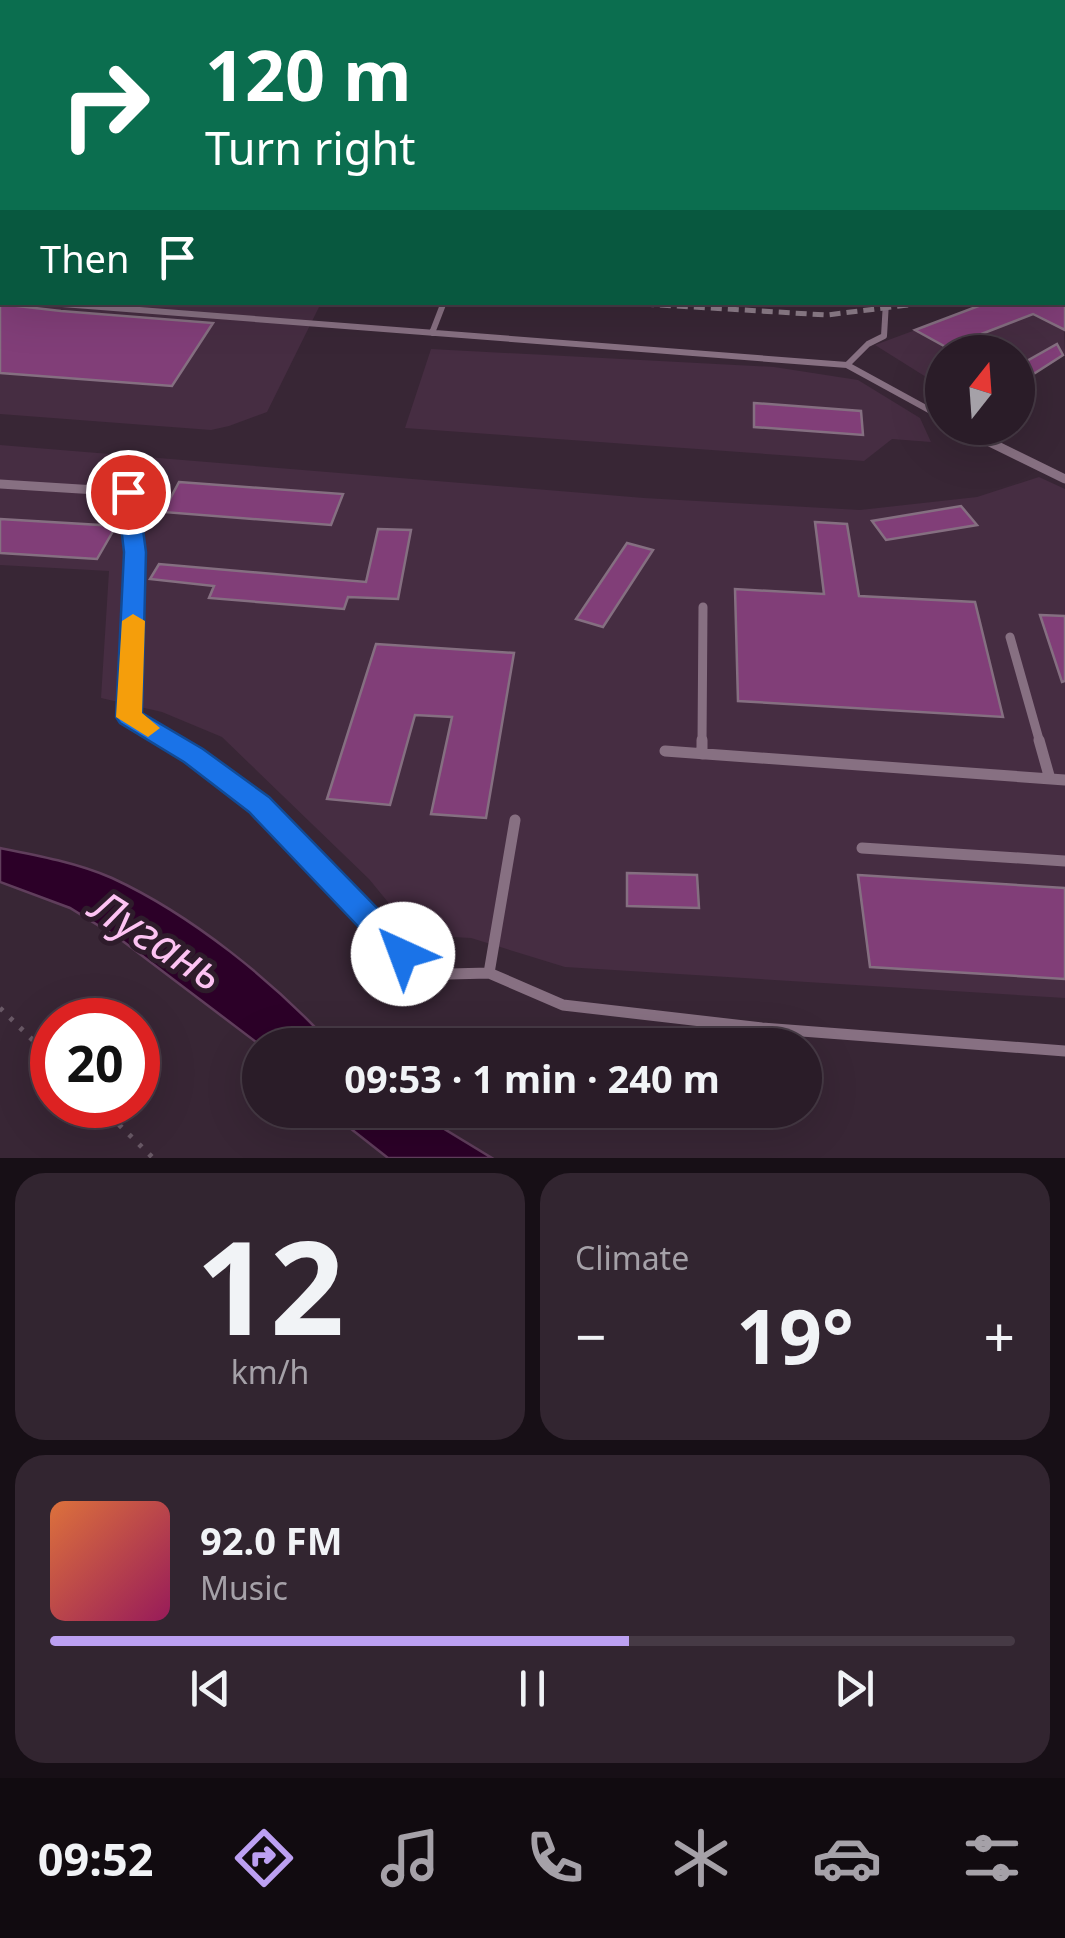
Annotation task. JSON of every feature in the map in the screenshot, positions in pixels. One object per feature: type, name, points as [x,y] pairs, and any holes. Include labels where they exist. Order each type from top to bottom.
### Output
[{"type":"lane","points":[[75,305],[847,365],[925,409]]},
{"type":"lane","points":[[432,333],[443,305]]},
{"type":"lane","points":[[847,365],[868,344],[884,336],[886,305]]},
{"type":"lane","points":[[996,445],[1065,479]]},
{"type":"lane","points":[[0,484],[128,492],[135,552],[129,717],[194,756],[259,804],[403,954],[449,974],[488,973],[563,1005],[762,1028],[1065,1051]]},
{"type":"lane","points":[[702,754],[703,608]]},
{"type":"lane","points":[[1010,637],[1050,778]]},
{"type":"lane","points":[[665,751],[1065,780]]},
{"type":"lane","points":[[488,973],[515,820]]},
{"type":"lane","points":[[862,848],[1065,861]]},
{"type":"path","points":[[0,1008],[30,1037]]},
{"type":"path","points":[[123,1128],[154,1158]]},
{"type":"shaded area","points":[[0,305],[320,305],[267,412],[229,426],[211,430],[0,414]]},
{"type":"shaded area","points":[[983,305],[1063,305],[1065,354],[1035,373],[1035,335],[925,335],[925,376],[875,345]]},
{"type":"shaded area","points":[[431,349],[774,367],[858,380],[920,418],[925,442],[892,439],[864,461],[405,428]]},
{"type":"shaded area","points":[[0,445],[644,498],[860,510],[977,497],[1039,477],[1065,489],[1065,998],[565,967],[471,938],[415,935],[369,879],[222,737],[162,712],[101,698],[109,571],[0,565]]},
{"type":"water","name":"Лугань","points":[[0,848],[57,860],[112,878],[172,911],[230,951],[315,1028],[242,1028],[242,1031],[120,939],[70,908],[0,882]]},
{"type":"water","points":[[350,1128],[443,1128],[492,1158],[388,1158]]},
{"type":"building","points":[[0,305],[213,323],[172,386],[0,373]]},
{"type":"building","points":[[981,305],[1065,305],[1065,330],[1033,314],[979,335],[925,336],[915,330]]},
{"type":"building","points":[[1057,344],[1063,355],[1035,373],[1035,356]]},
{"type":"building","points":[[754,403],[861,411],[863,435],[754,427]]},
{"type":"building","points":[[179,482],[343,494],[331,525],[163,512]]},
{"type":"building","points":[[961,506],[977,525],[886,540],[872,521]]},
{"type":"building","points":[[0,519],[116,526],[97,559],[0,553]]},
{"type":"building","points":[[815,522],[847,524],[859,596],[975,602],[1003,717],[738,701],[735,589],[824,594]]},
{"type":"building","points":[[378,529],[411,530],[398,599],[348,597],[344,609],[209,598],[214,586],[150,579],[159,564],[366,582]]},
{"type":"building","points":[[627,543],[653,550],[603,627],[576,619]]},
{"type":"building","points":[[1040,615],[1065,616],[1065,681],[1062,682]]},
{"type":"building","points":[[376,644],[514,653],[486,818],[431,814],[452,717],[415,715],[390,805],[327,799]]},
{"type":"building","points":[[627,873],[697,875],[699,908],[627,906]]},
{"type":"building","points":[[858,875],[1065,888],[1065,979],[870,967]]},
{"type":"railway","points":[[659,305],[827,315],[908,305]]},
{"type":"slow traffic","points":[[133,621],[129,717],[148,728]]},
{"type":"route","points":[[128,492],[135,552],[129,717],[194,756],[259,804],[403,954]]}]
